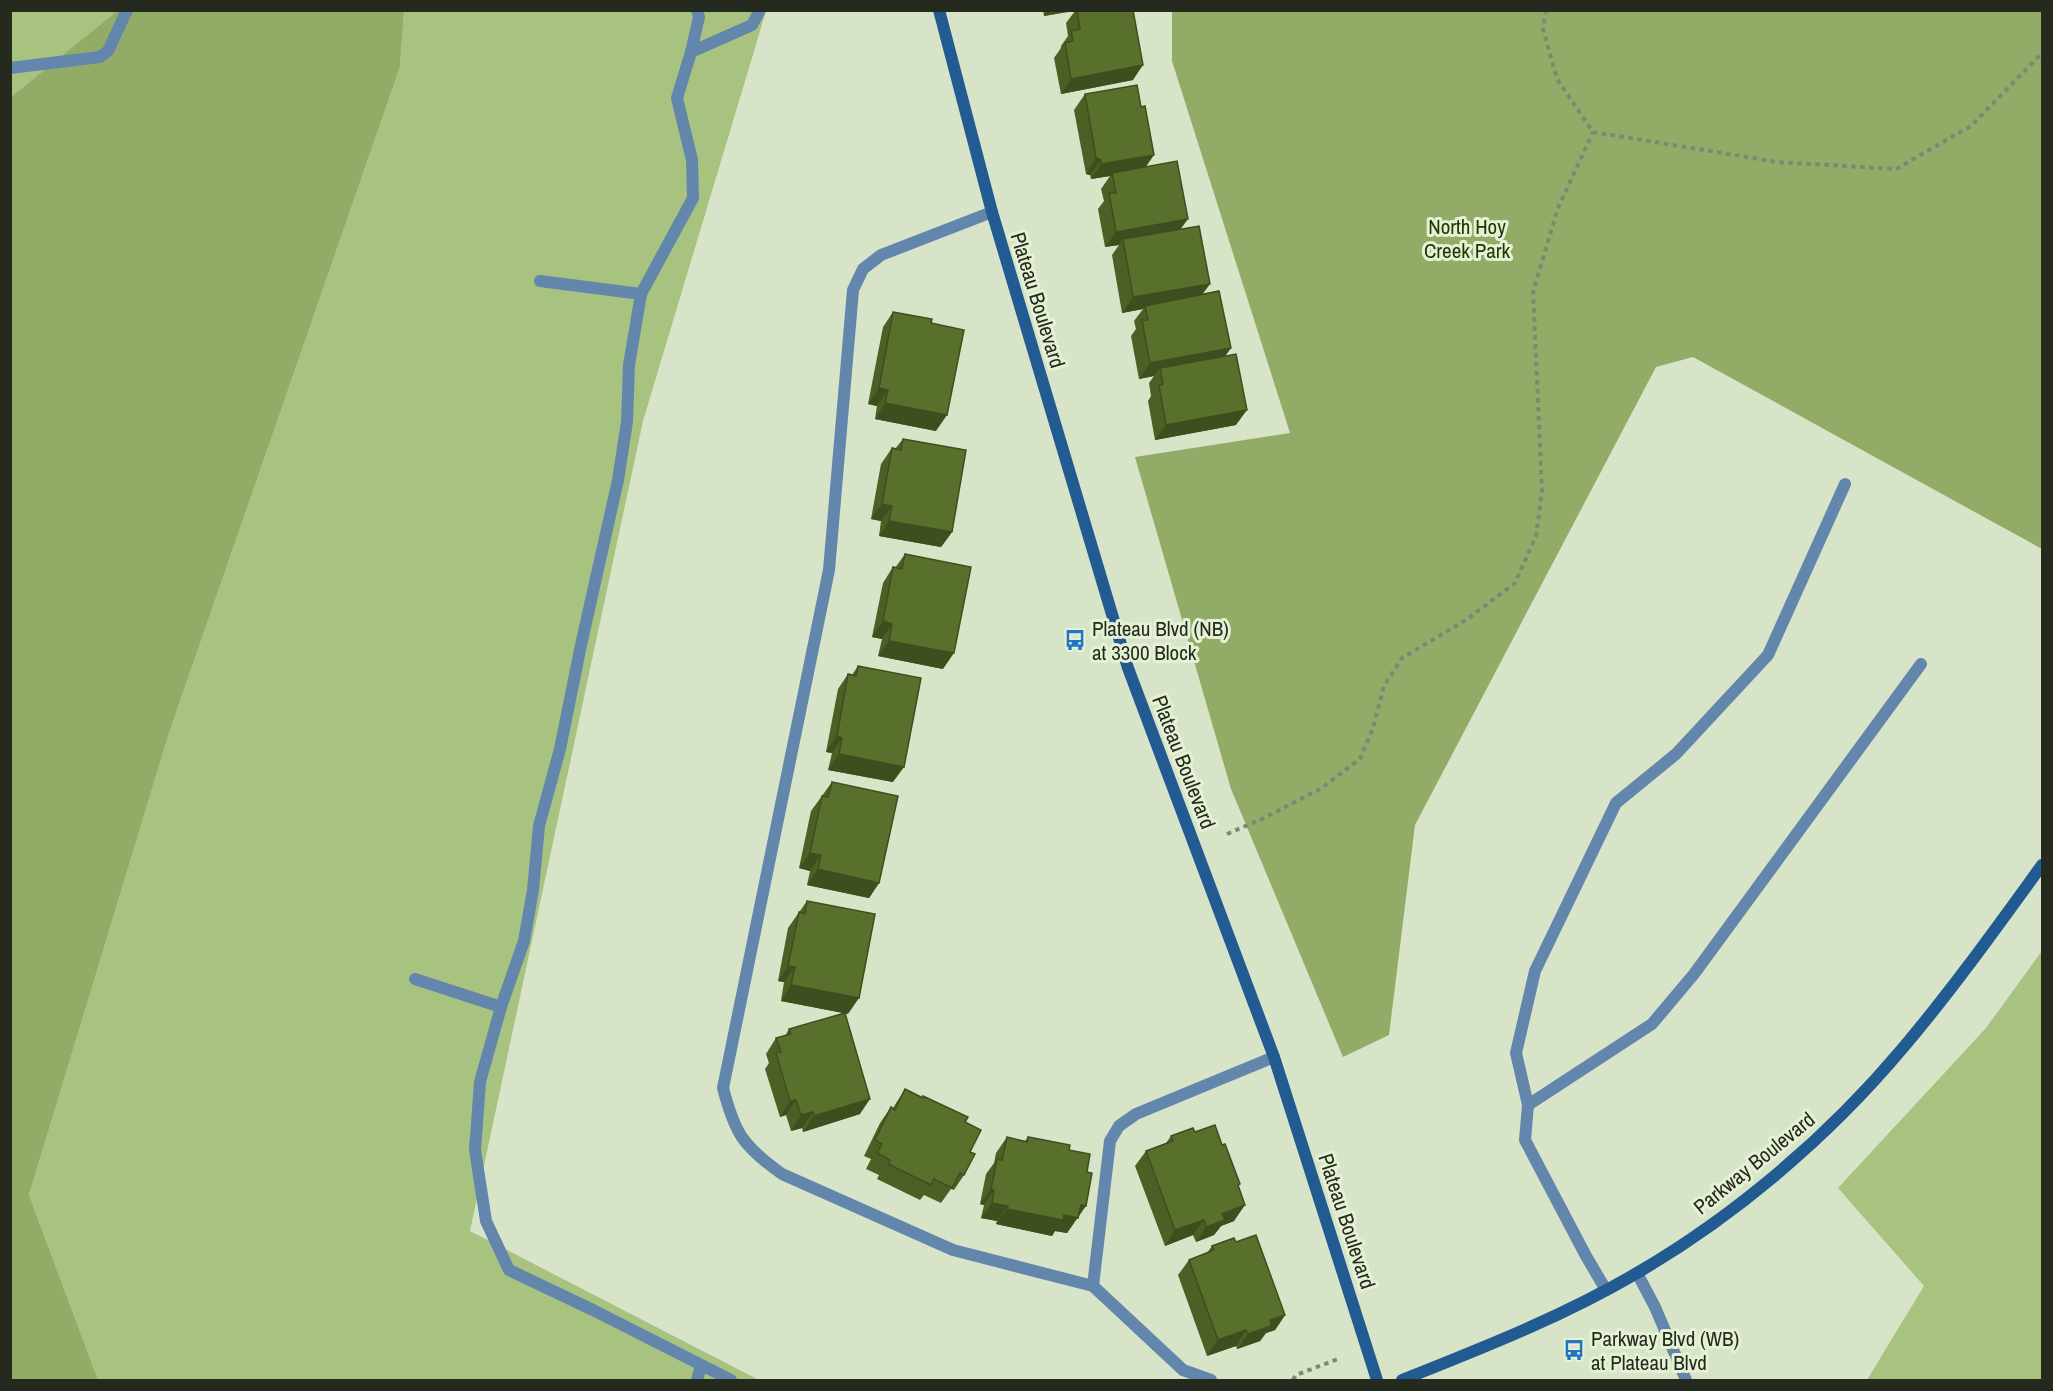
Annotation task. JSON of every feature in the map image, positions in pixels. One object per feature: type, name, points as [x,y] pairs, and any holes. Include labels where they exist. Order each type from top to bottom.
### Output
[{"type":"street","name":"Plateau Boulevard","points":[[939,10],[992,212],[1128,668],[1274,1057],[1377,1380]]},
{"type":"street","name":"Parkway Boulevard","points":[[1402,1380],[1519,1333],[1606,1290],[1701,1232],[1762,1185],[1861,1095],[1928,1019],[2043,865]]},
{"type":"lane","points":[[10,68],[100,57],[108,51],[127,10]]},
{"type":"lane","points":[[697,10],[699,17],[677,98],[692,160],[693,198],[641,294],[629,365],[627,422],[618,480],[560,749],[539,826],[533,890],[524,941],[501,1007],[480,1082],[475,1150],[486,1221],[509,1270],[731,1380]]},
{"type":"lane","points":[[691,52],[752,25],[760,10]]},
{"type":"lane","points":[[992,212],[881,255],[864,269],[853,290],[829,570],[723,1088],[731,1119],[743,1141],[760,1158],[782,1174],[953,1250],[1093,1286],[1184,1370],[1211,1380]]},
{"type":"lane","points":[[540,281],[641,294]]},
{"type":"lane","points":[[1606,1290],[1525,1140],[1528,1105],[1516,1053],[1535,971],[1616,803],[1676,754],[1768,655],[1845,484]]},
{"type":"lane","points":[[1528,1105],[1652,1024],[1694,974],[1921,664]]},
{"type":"lane","points":[[415,979],[501,1007]]},
{"type":"lane","points":[[1093,1286],[1110,1141],[1119,1126],[1136,1114],[1274,1057]]},
{"type":"lane","points":[[1637,1273],[1655,1307],[1686,1380]]},
{"type":"lane","points":[[697,1380],[701,1366]]},
{"type":"path","points":[[1546,10],[1543,29],[1557,79],[1593,132],[1777,162],[1896,169],[1971,126],[2043,53]]},
{"type":"path","points":[[1227,834],[1320,789],[1360,759],[1373,728],[1384,686],[1402,658],[1466,620],[1515,583],[1536,536],[1542,491],[1533,292],[1558,208],[1593,132]]},
{"type":"path","points":[[1293,1380],[1302,1373],[1338,1359]]},
{"type":"green space","points":[[11,11],[117,11],[11,98]]},
{"type":"green space","points":[[117,11],[404,11],[400,67],[169,733],[29,1195],[98,1380],[11,1380],[10,98]]},
{"type":"green space","points":[[404,11],[766,11],[643,421],[470,1231],[759,1380],[98,1380],[29,1195],[169,733],[400,67]]},
{"type":"green space","name":"North Hoy Creek Park","points":[[1172,11],[2042,11],[2042,549],[1693,357],[1656,367],[1415,825],[1389,1035],[1343,1057],[1231,789],[1135,457],[1290,433],[1172,61]]},
{"type":"green space","points":[[2042,951],[2042,1380],[1867,1380],[1924,1286],[1838,1188],[1986,1028]]},
{"type":"building","points":[[1077,10],[1133,10],[1143,65],[1071,79],[1065,43],[1073,41],[1071,31],[1080,29]]},
{"type":"building","points":[[1137,85],[1141,107],[1145,106],[1154,155],[1101,164],[1101,160],[1096,158],[1085,94]]},
{"type":"building","points":[[1177,161],[1188,219],[1116,232],[1109,193],[1116,193],[1112,173]]},
{"type":"building","points":[[1199,226],[1210,284],[1133,297],[1123,239]]},
{"type":"building","points":[[1219,291],[1231,348],[1150,363],[1142,320],[1148,320],[1145,306]]},
{"type":"building","points":[[893,312],[932,319],[931,323],[964,330],[947,415],[885,403],[888,390],[879,388]]},
{"type":"building","points":[[1236,354],[1247,410],[1166,425],[1159,386],[1163,384],[1160,368]]},
{"type":"building","points":[[903,439],[966,450],[952,532],[889,521],[892,506],[882,504],[892,448],[901,450]]},
{"type":"building","points":[[905,554],[971,567],[954,653],[889,641],[892,624],[883,621],[893,567],[902,569]]},
{"type":"building","points":[[858,666],[921,678],[904,767],[839,754],[842,738],[837,736],[848,674],[856,676]]},
{"type":"building","points":[[832,782],[898,796],[879,883],[818,869],[821,855],[810,853],[822,796],[828,797]]},
{"type":"building","points":[[807,901],[875,914],[859,998],[791,985],[795,967],[788,966],[799,912],[805,914]]},
{"type":"building","points":[[845,1013],[870,1099],[814,1116],[813,1112],[801,1115],[796,1100],[790,1101],[776,1053],[781,1052],[776,1038],[791,1034],[789,1029]]},
{"type":"building","points":[[905,1089],[968,1117],[965,1122],[981,1130],[970,1152],[975,1154],[964,1175],[960,1173],[952,1188],[934,1179],[931,1185],[888,1164],[890,1160],[877,1153],[882,1144],[875,1140],[891,1107],[895,1110]]},
{"type":"building","points":[[1215,1125],[1240,1184],[1238,1185],[1245,1205],[1222,1214],[1225,1220],[1206,1227],[1204,1220],[1175,1230],[1146,1151],[1173,1141],[1171,1136],[1193,1128],[1195,1132]]},
{"type":"building","points":[[1007,1137],[1027,1142],[1028,1137],[1070,1145],[1069,1150],[1090,1154],[1087,1172],[1092,1173],[1086,1206],[1081,1205],[1078,1218],[1064,1215],[1063,1220],[1007,1209],[1008,1206],[992,1203],[994,1190],[991,1189],[997,1159],[1002,1160]]},
{"type":"building","points":[[1256,1235],[1285,1315],[1270,1320],[1271,1326],[1248,1334],[1246,1330],[1218,1340],[1189,1260],[1214,1250],[1212,1246],[1234,1238],[1236,1242]]},
{"type":"place","name":"Plateau Blvd (NB) at 3300 Block","points":[[1075,640]]},
{"type":"place","name":"Parkway Blvd (WB) at Plateau Blvd","points":[[1574,1350]]}]
